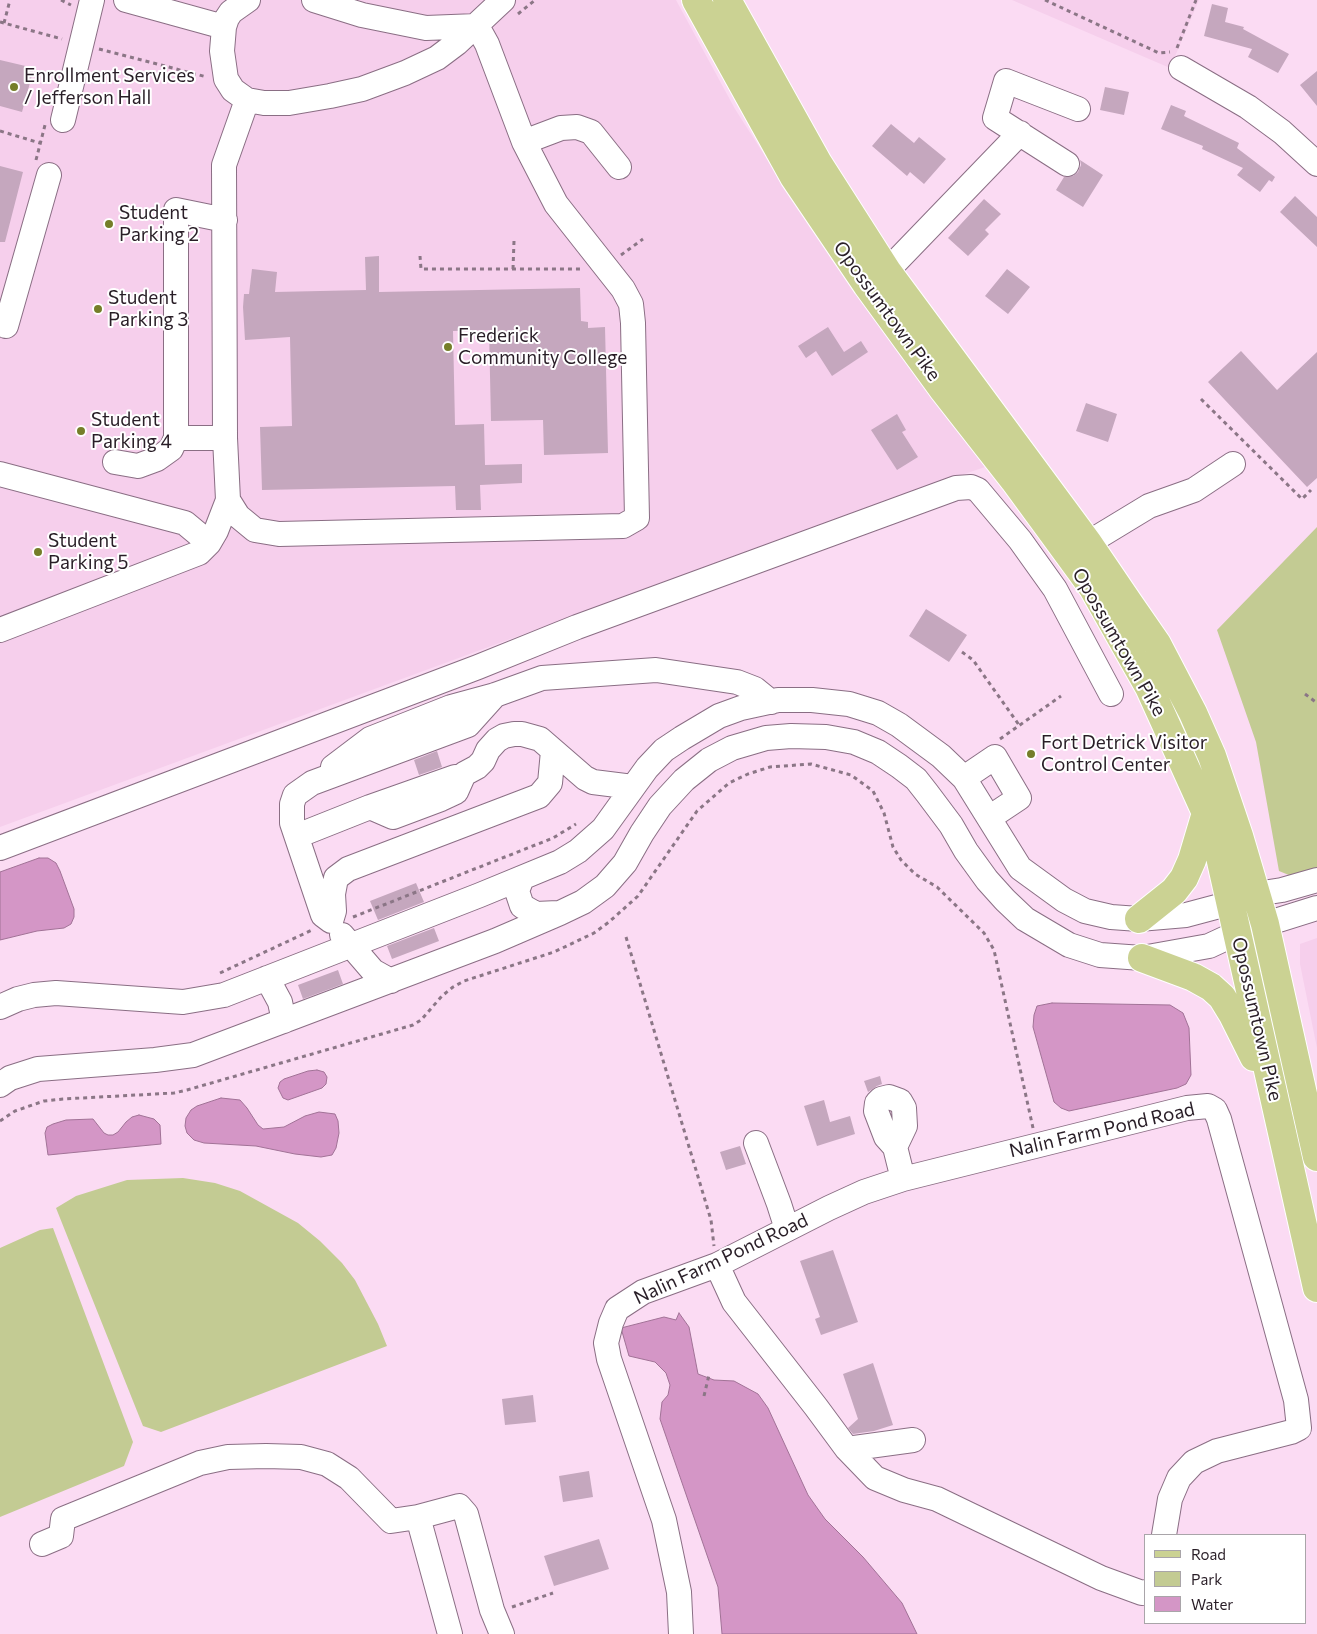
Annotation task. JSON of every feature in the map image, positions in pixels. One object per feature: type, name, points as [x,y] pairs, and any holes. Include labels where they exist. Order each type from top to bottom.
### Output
[{"type":"main road","name":"Opossumtown Pike","points":[[696,0],[794,177],[866,286],[1014,480],[1093,588],[1148,687],[1206,813],[1220,857],[1243,899],[1265,924],[1317,1157]]},
{"type":"main road","name":"Opossumtown Pike","points":[[727,0],[818,163],[886,271],[1088,543],[1157,644],[1193,713],[1215,765],[1239,836],[1243,899],[1237,933],[1317,1288]]},
{"type":"main road","points":[[1139,919],[1174,891],[1184,878],[1192,860],[1206,813]]},
{"type":"main road","points":[[1142,958],[1193,978],[1211,987],[1222,998],[1233,1015],[1275,1101]]},
{"type":"street","points":[[126,0],[224,27]]},
{"type":"street","points":[[248,0],[232,12],[227,18],[224,27],[222,51],[226,78],[233,90],[247,100],[264,103],[289,103],[330,96],[362,89],[405,73],[437,58],[477,26],[503,0]]},
{"type":"street","points":[[314,0],[362,14],[426,28],[477,26]]},
{"type":"street","points":[[54,121],[84,4]]},
{"type":"street","points":[[228,500],[238,516],[255,530],[279,534],[623,526],[637,518],[631,304],[623,289],[556,204],[524,142],[487,44],[477,26]]},
{"type":"street","points":[[1181,68],[1248,107],[1282,132],[1317,164]]},
{"type":"street","points":[[1066,164],[995,118],[1006,81],[1078,109]]},
{"type":"street","points":[[0,630],[199,554],[209,543],[216,531],[228,500],[225,438],[224,165],[247,100]]},
{"type":"street","points":[[524,142],[561,128],[577,126],[591,132],[619,167]]},
{"type":"street","points":[[886,271],[1020,133]]},
{"type":"street","points":[[6,326],[42,168]]},
{"type":"street","points":[[115,462],[138,466],[157,459],[171,449],[176,438],[176,210],[225,220]]},
{"type":"street","points":[[176,438],[225,438]]},
{"type":"street","points":[[1088,543],[1149,506],[1194,490],[1233,464]]},
{"type":"street","points":[[0,474],[184,523],[209,543]]},
{"type":"street","points":[[0,848],[478,667],[577,627],[956,488],[971,487],[978,490],[1020,540],[1055,589],[1111,694]]},
{"type":"street","points":[[391,981],[374,971],[331,921],[323,915],[292,823],[292,804],[295,795],[312,783],[468,725],[495,695],[542,678],[656,670],[736,682],[755,689],[771,702]]},
{"type":"street","points":[[0,1007],[18,999],[34,995],[56,993],[184,1002],[224,994],[522,878],[560,862],[578,850],[603,828],[633,786],[664,750],[718,716],[741,708],[771,702],[812,700],[849,704],[878,713],[899,725],[941,756],[969,787],[1020,868],[1064,900],[1085,911],[1111,917],[1139,919],[1186,915],[1317,880]]},
{"type":"street","points":[[297,836],[370,807],[393,816],[456,792],[464,774],[477,767],[488,750],[497,740],[504,736],[522,734],[540,739],[592,782],[633,786]]},
{"type":"street","points":[[0,1084],[10,1078],[38,1068],[155,1060],[193,1055],[495,941],[560,913],[583,902],[605,886],[625,863],[642,832],[660,806],[684,780],[709,760],[732,748],[766,738],[791,736],[826,737],[854,742],[878,752],[916,779],[938,819],[987,880],[1025,919],[1069,945],[1100,955],[1142,958],[1209,946],[1237,933],[1317,908]]},
{"type":"street","points":[[331,921],[334,911],[334,886],[336,878],[341,874],[348,869],[539,796],[550,783],[553,751]]},
{"type":"street","points":[[938,819],[969,787],[994,757],[1020,798],[989,818]]},
{"type":"street","points":[[522,878],[517,891],[522,906],[536,914],[560,913]]},
{"type":"street","points":[[267,978],[280,1002],[284,1021]]},
{"type":"street","name":"Nalin Farm Pond Road","points":[[681,1634],[679,1592],[664,1520],[609,1359],[606,1343],[617,1309],[643,1292],[717,1265],[847,1200],[903,1179],[1187,1108],[1208,1106],[1216,1110],[1219,1119],[1294,1391],[1299,1428],[1291,1432],[1217,1451],[1194,1462],[1178,1478],[1170,1500],[1164,1534]]},
{"type":"street","points":[[756,1144],[780,1204],[787,1230]]},
{"type":"street","points":[[895,1147],[903,1179]]},
{"type":"street","points":[[717,1265],[734,1302],[848,1449],[875,1478],[904,1490],[937,1499],[1101,1578],[1144,1592]]},
{"type":"street","points":[[848,1449],[913,1440]]},
{"type":"street","points":[[42,1544],[61,1536],[63,1519],[200,1463],[228,1457],[301,1457],[327,1464],[349,1478],[391,1521],[418,1517],[459,1506],[466,1514],[492,1610],[502,1634]]},
{"type":"street","points":[[418,1517],[450,1634]]},
{"type":"path","points":[[10,0],[2,23],[68,40]]},
{"type":"path","points":[[61,0],[84,4]]},
{"type":"path","points":[[1045,0],[1160,53],[1176,51],[1196,0]]},
{"type":"path","points":[[98,49],[214,79]]},
{"type":"path","points":[[42,168],[40,142],[54,121]]},
{"type":"path","points":[[0,131],[40,142]]},
{"type":"path","points":[[614,260],[643,239]]},
{"type":"path","points":[[513,269],[514,241]]},
{"type":"path","points":[[420,256],[421,269],[586,268]]},
{"type":"path","points":[[1201,399],[1302,499],[1312,490]]},
{"type":"path","points":[[962,652],[973,660],[1019,726]]},
{"type":"path","points":[[1305,694],[1317,703]]},
{"type":"path","points":[[995,742],[1062,696]]},
{"type":"path","points":[[0,1121],[15,1111],[44,1101],[63,1098],[174,1093],[187,1090],[413,1025],[421,1020],[452,987],[464,981],[554,952],[594,933],[609,922],[638,896],[697,811],[729,783],[770,767],[811,764],[851,776],[873,791],[884,813],[894,847],[901,860],[915,874],[937,887],[984,932],[990,941],[994,950],[1037,1146]]},
{"type":"path","points":[[213,976],[331,921],[352,917],[553,838],[579,822]]},
{"type":"path","points":[[626,937],[711,1220],[717,1265]]},
{"type":"path","points":[[704,1396],[709,1375]]},
{"type":"path","points":[[492,1610],[511,1608],[553,1593]]},
{"type":"shaded area","name":"Frederick Community College","points":[[0,0],[676,0],[735,109],[800,211],[946,417],[985,467],[882,502],[0,827]]},
{"type":"shaded area","points":[[1012,0],[1199,0],[1170,68]]},
{"type":"shaded area","points":[[1317,938],[1317,1048],[1300,964],[1300,944]]},
{"type":"green space","points":[[1317,527],[1317,873],[1301,880],[1279,871],[1256,742],[1217,630]]},
{"type":"green space","points":[[183,1178],[215,1183],[240,1191],[298,1223],[320,1241],[342,1263],[355,1280],[387,1346],[161,1432],[143,1426],[56,1208],[76,1196],[127,1180]]},
{"type":"green space","points":[[53,1228],[133,1442],[124,1466],[0,1517],[0,1248],[40,1230]]},
{"type":"water","points":[[39,858],[48,858],[56,863],[60,871],[74,909],[74,917],[71,924],[64,928],[37,931],[0,940],[0,872]]},
{"type":"water","points":[[1052,1003],[1170,1005],[1183,1013],[1189,1028],[1191,1075],[1186,1084],[1177,1088],[1069,1111],[1061,1108],[1054,1102],[1033,1027],[1037,1006]]},
{"type":"water","points":[[317,1070],[324,1072],[327,1077],[326,1084],[322,1088],[288,1100],[283,1098],[278,1088],[280,1082],[308,1071]]},
{"type":"water","points":[[221,1098],[240,1100],[263,1129],[284,1127],[305,1116],[319,1112],[335,1114],[339,1133],[336,1148],[332,1155],[321,1157],[256,1146],[204,1143],[194,1140],[187,1133],[185,1126],[186,1118],[191,1110]]},
{"type":"water","points":[[139,1115],[154,1119],[160,1125],[161,1144],[48,1155],[45,1133],[47,1127],[53,1124],[66,1120],[93,1119],[104,1133],[113,1135],[132,1117]]},
{"type":"water","points":[[679,1313],[689,1327],[698,1374],[714,1380],[734,1381],[758,1394],[768,1408],[808,1495],[825,1519],[863,1557],[902,1603],[917,1634],[722,1634],[718,1587],[660,1419],[662,1402],[668,1395],[670,1385],[666,1373],[655,1362],[629,1356],[621,1328],[664,1317],[676,1320]]},
{"type":"building","points":[[1212,4],[1228,8],[1225,22],[1244,27],[1243,29],[1289,54],[1278,73],[1248,57],[1252,49],[1204,36]]},
{"type":"building","name":"Enrollment Services / Jefferson Hall","points":[[0,60],[34,68],[22,112],[0,106]]},
{"type":"building","points":[[1317,71],[1317,106],[1300,85]]},
{"type":"building","points":[[1105,87],[1129,92],[1124,115],[1100,110]]},
{"type":"building","points":[[1171,105],[1186,111],[1184,116],[1239,143],[1237,148],[1275,177],[1272,182],[1269,180],[1260,192],[1237,175],[1243,168],[1202,149],[1203,146],[1161,129]]},
{"type":"building","points":[[891,124],[914,143],[919,137],[946,159],[924,184],[910,172],[907,176],[872,146]]},
{"type":"building","points":[[1080,160],[1103,175],[1083,207],[1056,190],[1064,177],[1073,176],[1078,172],[1081,165]]},
{"type":"building","points":[[0,166],[23,172],[5,242],[0,242]]},
{"type":"building","points":[[1295,196],[1317,217],[1317,247],[1280,212]]},
{"type":"building","points":[[984,199],[1001,214],[985,230],[989,234],[968,256],[948,238]]},
{"type":"building","points":[[379,256],[379,292],[580,288],[581,321],[588,322],[588,328],[605,327],[608,453],[544,455],[543,420],[491,421],[489,330],[453,331],[455,425],[484,424],[485,465],[522,464],[522,483],[480,485],[481,510],[456,510],[455,486],[262,490],[260,427],[292,426],[290,337],[245,340],[244,294],[249,294],[252,269],[277,272],[275,292],[366,290],[365,257]]},
{"type":"building","points":[[1007,269],[1030,287],[1008,314],[985,296]]},
{"type":"building","points":[[828,327],[844,352],[861,341],[868,352],[832,376],[816,351],[806,358],[798,346]]},
{"type":"building","points":[[1241,351],[1277,390],[1317,352],[1317,478],[1307,487],[1208,382]]},
{"type":"building","points":[[1086,403],[1117,414],[1108,442],[1076,431]]},
{"type":"building","points":[[897,414],[906,430],[902,432],[918,457],[897,470],[871,430]]},
{"type":"building","points":[[926,609],[967,635],[949,662],[909,636]]},
{"type":"building","points":[[437,751],[442,767],[419,775],[414,760]]},
{"type":"building","points":[[416,883],[424,902],[378,920],[370,901]]},
{"type":"building","points":[[434,928],[439,941],[392,959],[387,946]]},
{"type":"building","points":[[338,970],[343,984],[303,999],[298,985]]},
{"type":"building","points":[[880,1076],[882,1084],[868,1092],[864,1081]]},
{"type":"building","points":[[824,1100],[830,1122],[850,1116],[855,1134],[817,1146],[804,1106]]},
{"type":"building","points":[[740,1146],[746,1164],[726,1170],[720,1152]]},
{"type":"building","points":[[833,1250],[858,1322],[821,1335],[815,1319],[820,1317],[800,1261]]},
{"type":"building","points":[[873,1363],[893,1425],[874,1431],[853,1434],[848,1428],[858,1419],[843,1374]]},
{"type":"building","points":[[533,1395],[536,1422],[505,1425],[502,1399]]},
{"type":"building","points":[[589,1471],[593,1497],[563,1502],[559,1476]]},
{"type":"building","points":[[599,1539],[609,1569],[554,1586],[544,1556]]},
{"type":"place","name":"Enrollment Services / Jefferson Hall","points":[[14,87]]},
{"type":"place","name":"Student Parking 2","points":[[109,224]]},
{"type":"place","name":"Student Parking 3","points":[[98,309]]},
{"type":"place","name":"Frederick Community College","points":[[448,347]]},
{"type":"place","name":"Student Parking 4","points":[[81,431]]},
{"type":"place","name":"Student Parking 5","points":[[38,552]]},
{"type":"place","name":"Fort Detrick Visitor Control Center","points":[[1031,754]]}]
